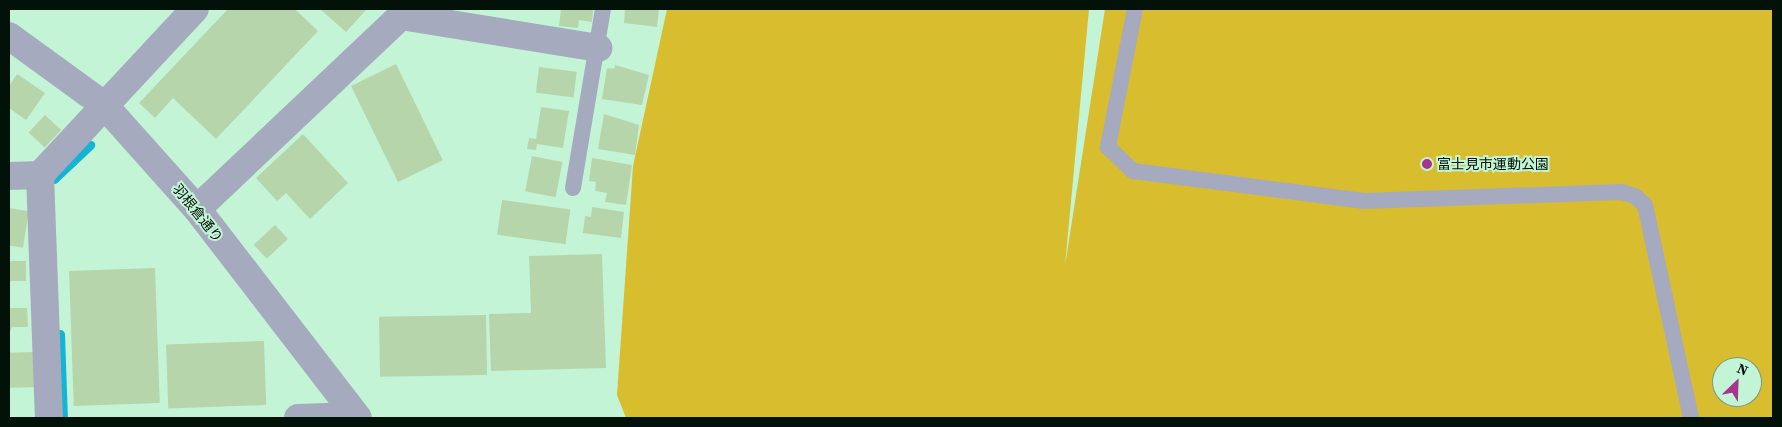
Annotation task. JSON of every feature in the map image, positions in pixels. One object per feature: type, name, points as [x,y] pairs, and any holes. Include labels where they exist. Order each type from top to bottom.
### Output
[{"type":"street","points":[[49,418],[40,175],[196,9]]},
{"type":"street","points":[[196,209],[401,12],[598,48]]},
{"type":"street","name":"羽根倉通り","points":[[9,36],[104,105],[196,209],[356,417]]},
{"type":"street","points":[[9,176],[40,175]]},
{"type":"street","points":[[298,418],[356,417]]},
{"type":"lane","points":[[573,188],[598,48],[603,9]]},
{"type":"lane","points":[[1135,9],[1108,147],[1133,171],[1364,201],[1621,192],[1634,196],[1645,205],[1691,418]]},
{"type":"shaded area","name":"富士見市運動公園","points":[[667,9],[1089,9],[1065,266],[1105,9],[1773,9],[1773,418],[626,418],[617,395],[633,166]]},
{"type":"building","points":[[228,9],[295,9],[318,31],[216,139],[173,98],[155,118],[139,103]]},
{"type":"building","points":[[320,9],[367,9],[346,32]]},
{"type":"building","points":[[561,9],[593,9],[592,22],[579,20],[578,28],[559,26]]},
{"type":"building","points":[[625,9],[659,9],[657,27],[624,23]]},
{"type":"building","points":[[396,64],[443,160],[398,182],[351,86]]},
{"type":"building","points":[[615,65],[649,75],[642,105],[602,99],[607,68],[614,69]]},
{"type":"building","points":[[539,67],[577,72],[574,97],[536,93]]},
{"type":"building","points":[[17,74],[45,93],[26,120],[9,108],[9,86]]},
{"type":"building","points":[[541,107],[569,111],[563,148],[537,144],[536,150],[527,149],[529,138],[536,139]]},
{"type":"building","points":[[604,114],[639,125],[635,155],[598,149]]},
{"type":"building","points":[[45,115],[61,130],[45,148],[29,133]]},
{"type":"building","points":[[303,134],[348,183],[310,219],[286,193],[277,201],[256,178]]},
{"type":"building","points":[[532,156],[562,162],[556,197],[525,191]]},
{"type":"building","points":[[592,158],[632,165],[626,205],[605,202],[607,193],[595,191],[596,182],[589,181]]},
{"type":"building","points":[[502,200],[570,210],[565,244],[497,235]]},
{"type":"building","points":[[592,207],[624,212],[621,238],[583,233],[585,216],[591,217]]},
{"type":"building","points":[[9,208],[29,211],[23,248],[9,245]]},
{"type":"building","points":[[275,225],[288,239],[267,259],[254,245]]},
{"type":"building","points":[[602,254],[606,368],[491,371],[489,314],[531,313],[529,256]]},
{"type":"building","points":[[9,261],[26,261],[26,281],[9,281]]},
{"type":"building","points":[[155,268],[160,403],[74,406],[69,271]]},
{"type":"building","points":[[9,308],[27,308],[28,327],[12,327],[9,334]]},
{"type":"building","points":[[486,315],[487,375],[380,377],[379,317]]},
{"type":"building","points":[[264,341],[266,405],[168,408],[166,344]]},
{"type":"building","points":[[34,352],[35,387],[10,388],[9,353]]},
{"type":"waterway","points":[[54,179],[90,145]]},
{"type":"waterway","points":[[60,334],[63,418]]},
{"type":"place","name":"富士見市運動公園","points":[[1427,164]]}]
